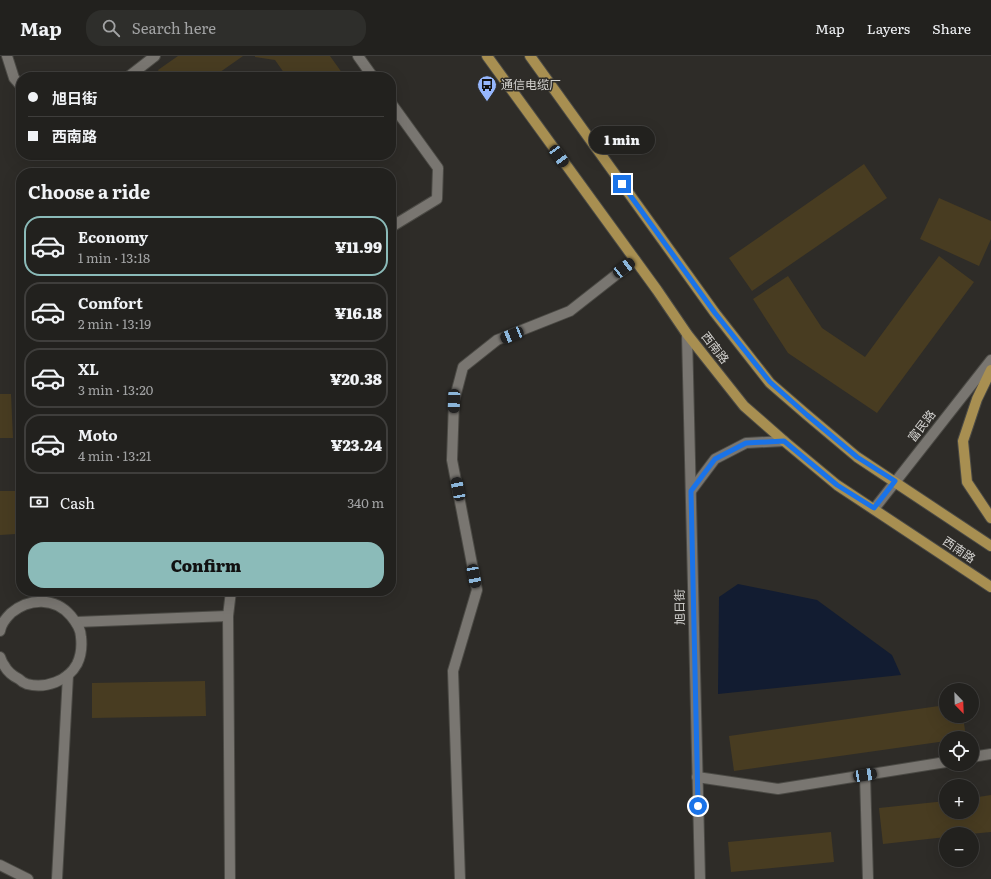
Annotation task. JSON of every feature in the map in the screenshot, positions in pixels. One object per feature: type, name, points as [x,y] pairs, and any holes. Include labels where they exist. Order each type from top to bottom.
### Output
[{"type":"main road","name":"西南路","points":[[486,56],[687,334],[744,406],[837,485],[874,508],[991,587]]},
{"type":"main road","name":"西南路","points":[[530,56],[715,313],[770,382],[857,457],[991,546]]},
{"type":"main road","points":[[991,370],[977,399],[963,440],[967,482],[991,518]]},
{"type":"street","points":[[7,56],[16,80]]},
{"type":"street","points":[[134,72],[155,56]]},
{"type":"street","points":[[358,56],[369,72]]},
{"type":"street","points":[[396,110],[438,168],[438,199],[396,224]]},
{"type":"street","points":[[460,879],[453,671],[477,590],[452,460],[454,401],[462,367],[497,340],[570,311],[634,260]]},
{"type":"street","name":"旭日街","points":[[687,334],[700,879]]},
{"type":"street","name":"富民路","points":[[874,508],[991,360]]},
{"type":"street","points":[[691,491],[715,459],[746,443],[784,441]]},
{"type":"street","points":[[230,596],[228,616],[230,879]]},
{"type":"street","points":[[0,631],[8,616],[18,608],[30,603],[43,602],[56,605],[68,612],[76,622],[81,636],[82,650],[77,664],[68,675],[55,683],[41,686],[27,684],[14,677],[1,663]]},
{"type":"street","points":[[76,622],[228,616]]},
{"type":"street","points":[[57,879],[68,675]]},
{"type":"street","points":[[979,756],[991,754]]},
{"type":"street","points":[[697,777],[778,789],[939,763]]},
{"type":"street","points":[[865,775],[868,879]]},
{"type":"street","points":[[0,865],[28,879]]},
{"type":"water","points":[[738,584],[817,600],[892,655],[901,675],[718,694],[719,597]]},
{"type":"building","points":[[178,56],[243,56],[220,72],[159,72],[158,70]]},
{"type":"building","points":[[330,56],[341,72],[283,72],[275,60],[255,57]]},
{"type":"building","points":[[864,164],[887,198],[752,291],[729,258]]},
{"type":"building","points":[[939,198],[991,221],[991,239],[979,266],[920,239]]},
{"type":"building","points":[[939,256],[974,282],[877,413],[788,353],[753,299],[788,276],[822,328],[865,357]]},
{"type":"building","points":[[0,394],[11,394],[13,438],[0,438]]},
{"type":"building","points":[[0,491],[15,491],[16,534],[0,535]]},
{"type":"building","points":[[205,681],[206,716],[92,718],[92,683]]},
{"type":"building","points":[[939,706],[939,723],[964,723],[965,731],[939,731],[939,742],[734,771],[729,736]]},
{"type":"building","points":[[991,795],[991,832],[979,833],[979,827],[939,827],[939,838],[883,844],[879,808],[939,802],[939,819],[979,819],[979,797]]},
{"type":"building","points":[[831,832],[834,862],[731,872],[728,842]]},
{"type":"place","name":"通信电缆厂","points":[[487,102]]},
{"type":"route","points":[[622,184],[715,313],[770,382],[857,457],[895,481],[874,508],[837,485],[784,441],[746,443],[715,459],[691,491],[698,806]]}]
